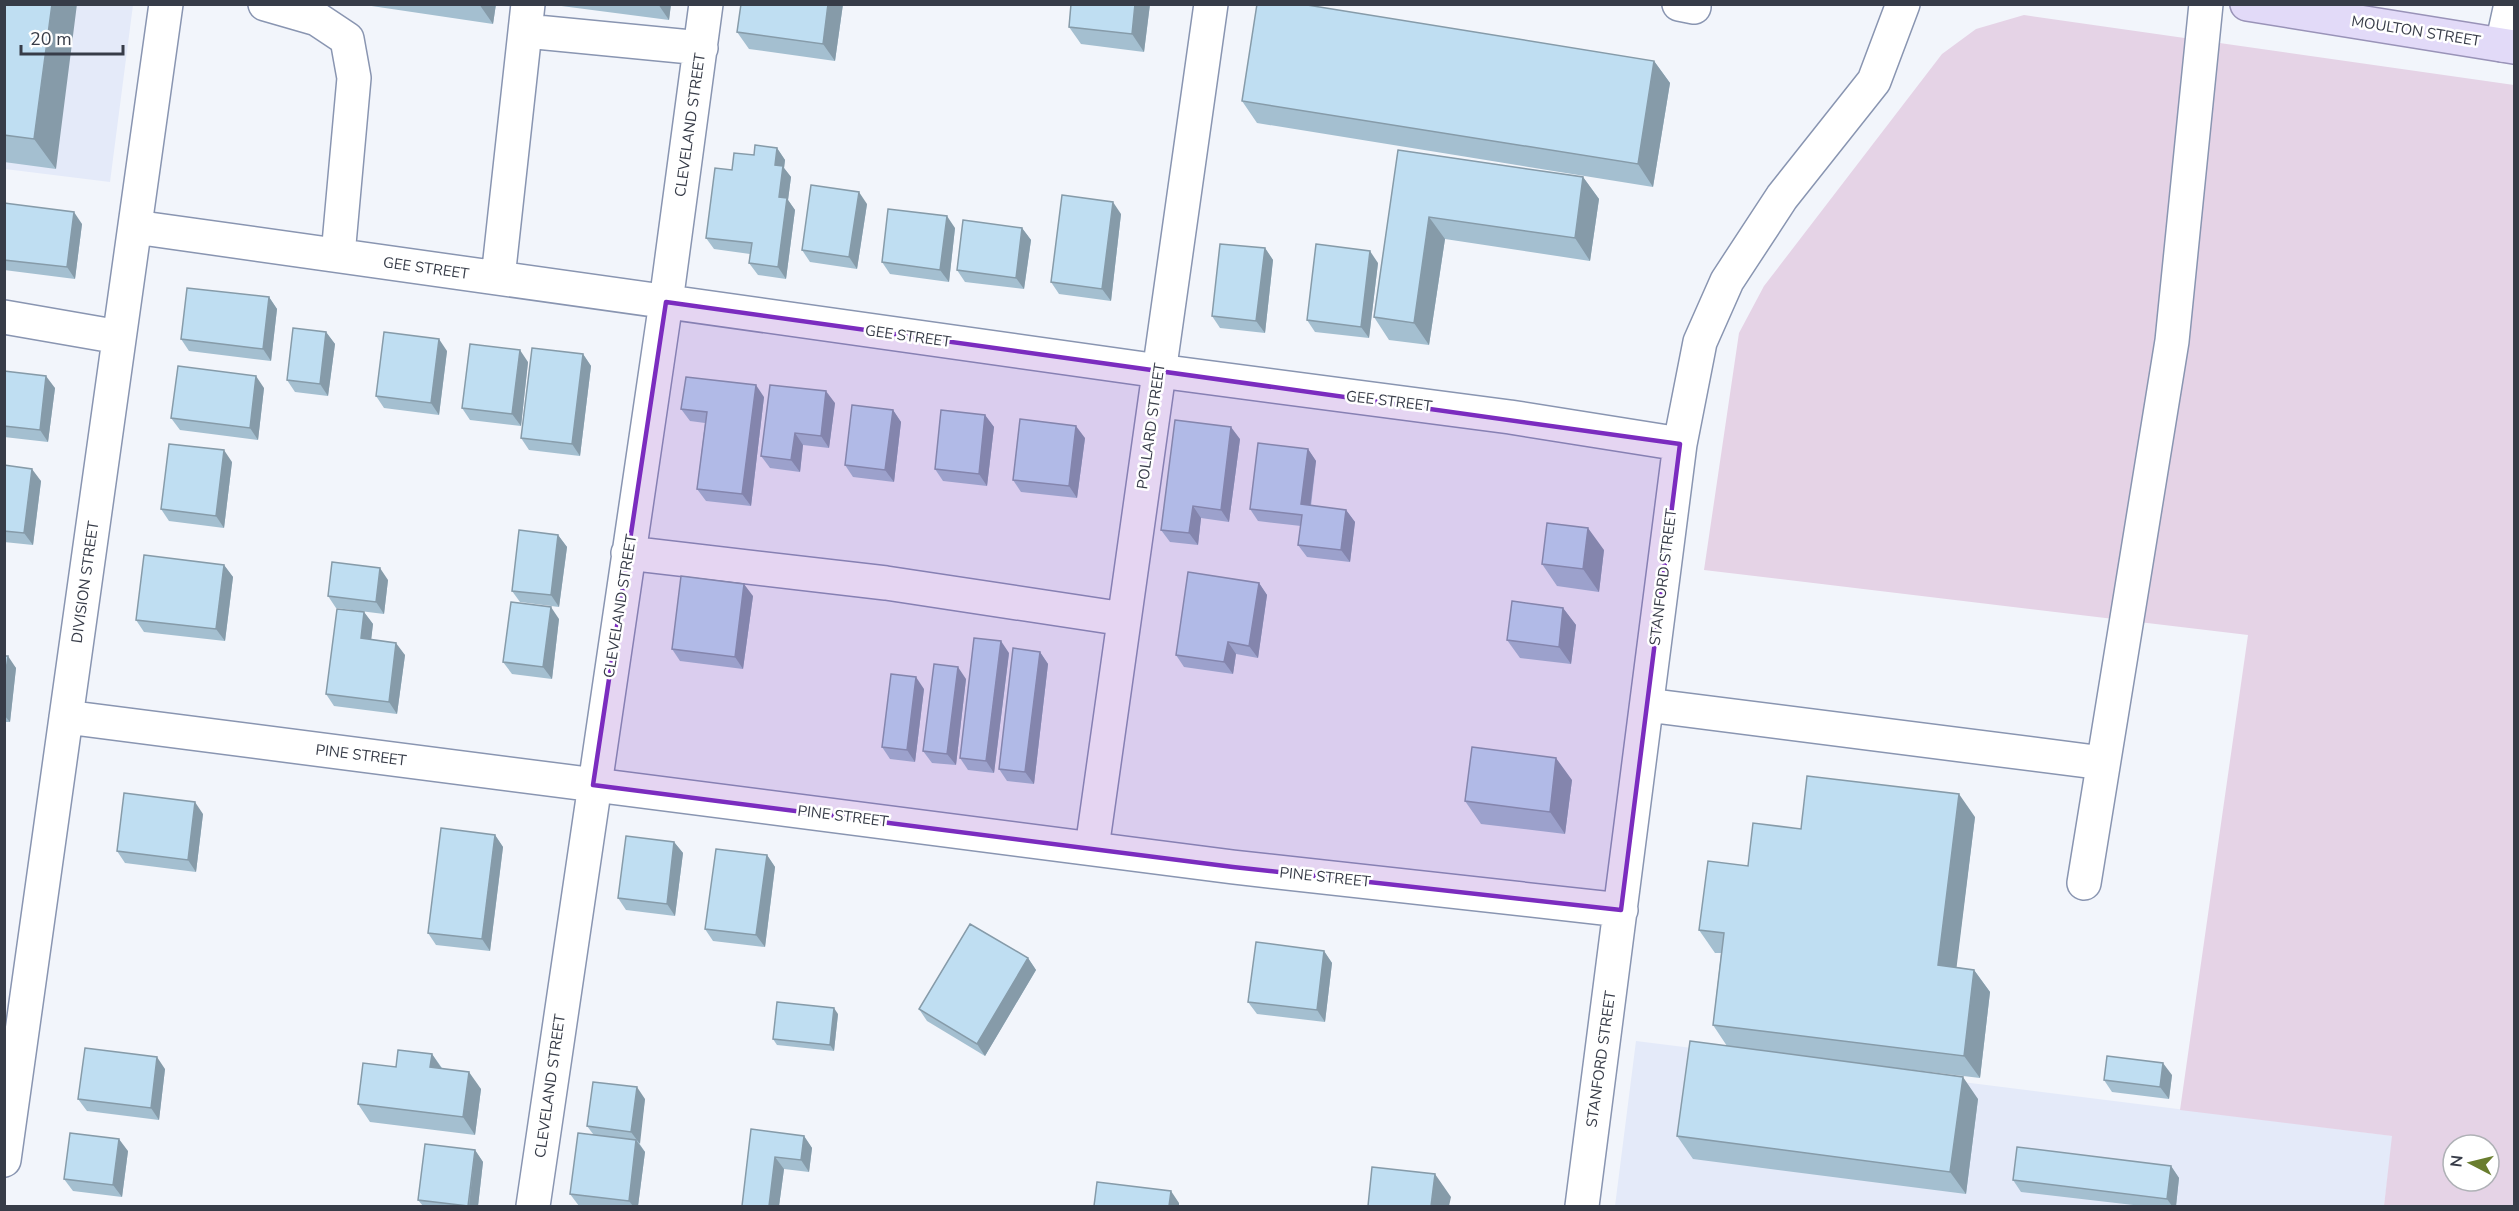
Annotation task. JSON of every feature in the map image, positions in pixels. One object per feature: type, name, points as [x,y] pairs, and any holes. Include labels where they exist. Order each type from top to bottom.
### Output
[{"type":"main road","name":"MOULTON STREET","points":[[2247,4],[2508,46]]},
{"type":"street","name":"DIVISION STREET","points":[[4,1160],[10,1081],[66,717],[166,4]]},
{"type":"street","points":[[265,4],[317,19],[347,39],[354,78],[338,255]]},
{"type":"street","name":"CLEVELAND STREET","points":[[532,1206],[666,302],[706,4]]},
{"type":"street","name":"POLLARD STREET","points":[[1092,848],[1211,4]]},
{"type":"street","points":[[1679,4],[1694,7],[1694,4]]},
{"type":"street","name":"STANFORD STREET","points":[[1586,1206],[1680,444],[1700,342],[1727,281],[1782,197],[1874,81],[1903,4]]},
{"type":"street","points":[[2084,883],[2172,341],[2206,4]]},
{"type":"street","points":[[2508,46],[2511,4]]},
{"type":"street","points":[[498,278],[527,18],[700,48]]},
{"type":"street","name":"GEE STREET","points":[[135,226],[1159,371],[1510,417],[1680,444]]},
{"type":"street","points":[[4,317],[119,336]]},
{"type":"street","points":[[628,553],[886,583],[1124,619]]},
{"type":"street","points":[[1647,705],[2103,763]]},
{"type":"street","name":"PINE STREET","points":[[66,717],[1233,867],[1621,910]]},
{"type":"highlighted area","points":[[666,302],[1680,444],[1621,910],[1233,867],[593,785]]},
{"type":"shaded area","points":[[5,5],[133,5],[110,182],[5,169]]},
{"type":"shaded area","points":[[2024,15],[2514,85],[2514,1206],[2384,1206],[2392,1136],[2180,1110],[2248,635],[1704,570],[1739,333],[1764,286],[1942,54],[1976,29]]},
{"type":"shaded area","points":[[1636,1041],[2393,1136],[2384,1206],[1615,1206]]},
{"type":"building","points":[[4,4],[52,4],[34,139],[4,135]]},
{"type":"building","points":[[741,4],[828,4],[823,44],[737,32]]},
{"type":"building","points":[[1071,4],[1135,4],[1132,34],[1069,27]]},
{"type":"building","points":[[1257,4],[1301,4],[1654,61],[1638,164],[1242,101]]},
{"type":"building","points":[[755,145],[777,148],[775,165],[783,166],[779,197],[787,198],[778,267],[749,263],[752,243],[706,238],[715,168],[732,170],[734,153],[754,155]]},
{"type":"building","points":[[1398,150],[1583,177],[1575,238],[1429,217],[1414,323],[1374,317]]},
{"type":"building","points":[[811,185],[859,192],[849,257],[802,250]]},
{"type":"building","points":[[1062,195],[1113,202],[1102,289],[1051,282]]},
{"type":"building","points":[[4,203],[74,212],[67,267],[4,260]]},
{"type":"building","points":[[888,209],[947,216],[940,270],[882,262]]},
{"type":"building","points":[[963,220],[1022,228],[1016,278],[957,270]]},
{"type":"building","points":[[1220,244],[1265,248],[1256,321],[1212,316]]},
{"type":"building","points":[[1316,244],[1370,251],[1361,327],[1307,320]]},
{"type":"building","points":[[187,288],[269,297],[263,349],[181,339]]},
{"type":"building","points":[[293,328],[326,332],[320,384],[287,380]]},
{"type":"building","points":[[384,332],[439,339],[431,403],[376,396]]},
{"type":"building","points":[[470,344],[520,350],[512,414],[462,408]]},
{"type":"building","points":[[532,348],[583,354],[572,444],[521,438]]},
{"type":"building","points":[[178,366],[256,376],[250,428],[171,418]]},
{"type":"building","points":[[4,371],[46,376],[40,430],[4,426]]},
{"type":"building","points":[[686,377],[756,385],[742,494],[697,489],[707,412],[681,409]]},
{"type":"building","points":[[770,385],[826,391],[821,436],[795,433],[791,460],[761,456]]},
{"type":"building","points":[[852,405],[893,410],[885,470],[845,465]]},
{"type":"building","points":[[941,410],[985,415],[979,474],[935,469]]},
{"type":"building","points":[[1020,419],[1076,426],[1069,486],[1013,480]]},
{"type":"building","points":[[1175,420],[1231,427],[1221,510],[1193,506],[1189,533],[1161,530]]},
{"type":"building","points":[[1258,443],[1308,449],[1301,504],[1346,510],[1341,550],[1298,545],[1302,515],[1250,509]]},
{"type":"building","points":[[169,444],[224,450],[216,516],[161,509]]},
{"type":"building","points":[[4,465],[32,469],[24,533],[4,531]]},
{"type":"building","points":[[1547,523],[1588,528],[1583,569],[1542,564]]},
{"type":"building","points":[[519,530],[558,535],[551,595],[512,591]]},
{"type":"building","points":[[144,555],[224,565],[216,629],[136,620]]},
{"type":"building","points":[[332,562],[380,568],[376,602],[328,596]]},
{"type":"building","points":[[1188,572],[1259,583],[1249,646],[1228,642],[1224,662],[1176,655]]},
{"type":"building","points":[[681,576],[744,584],[735,657],[672,649]]},
{"type":"building","points":[[1512,601],[1563,608],[1559,647],[1507,640]]},
{"type":"building","points":[[511,602],[551,607],[543,667],[503,662]]},
{"type":"building","points":[[337,609],[364,612],[361,638],[396,643],[389,702],[326,694]]},
{"type":"building","points":[[974,638],[1001,641],[986,761],[960,758]]},
{"type":"building","points":[[1013,648],[1040,652],[1025,772],[999,769]]},
{"type":"building","points":[[4,656],[8,656],[4,685]]},
{"type":"building","points":[[934,664],[958,667],[947,754],[923,751]]},
{"type":"building","points":[[891,674],[916,677],[907,750],[882,747]]},
{"type":"building","points":[[1472,747],[1556,758],[1550,812],[1465,801]]},
{"type":"building","points":[[1807,776],[1959,794],[1938,965],[1974,970],[1964,1056],[1713,1025],[1724,933],[1699,930],[1708,861],[1748,866],[1753,823],[1801,829]]},
{"type":"building","points":[[124,793],[195,802],[188,860],[117,851]]},
{"type":"building","points":[[441,828],[495,835],[482,939],[428,933]]},
{"type":"building","points":[[626,836],[674,842],[667,904],[618,898]]},
{"type":"building","points":[[716,849],[767,855],[756,935],[705,929]]},
{"type":"building","points":[[970,924],[1028,958],[977,1044],[919,1009]]},
{"type":"building","points":[[1256,942],[1324,951],[1317,1010],[1248,1002]]},
{"type":"building","points":[[777,1002],[834,1008],[830,1045],[773,1039]]},
{"type":"building","points":[[1690,1041],[1963,1077],[1950,1172],[1677,1136]]},
{"type":"building","points":[[85,1048],[157,1057],[151,1108],[78,1099]]},
{"type":"building","points":[[398,1050],[432,1054],[430,1067],[469,1072],[463,1117],[358,1104],[363,1063],[396,1067]]},
{"type":"building","points":[[2107,1056],[2163,1063],[2160,1087],[2104,1080]]},
{"type":"building","points":[[593,1082],[637,1087],[631,1132],[587,1126]]},
{"type":"building","points":[[751,1129],[804,1136],[801,1160],[775,1157],[769,1206],[742,1206]]},
{"type":"building","points":[[70,1133],[119,1139],[113,1185],[64,1179]]},
{"type":"building","points":[[578,1133],[636,1140],[629,1201],[570,1194]]},
{"type":"building","points":[[425,1144],[475,1150],[468,1206],[418,1200]]},
{"type":"building","points":[[2017,1147],[2171,1166],[2167,1199],[2013,1180]]},
{"type":"building","points":[[1372,1167],[1435,1174],[1431,1206],[1368,1206]]},
{"type":"building","points":[[1097,1182],[1171,1191],[1169,1206],[1094,1206]]}]
